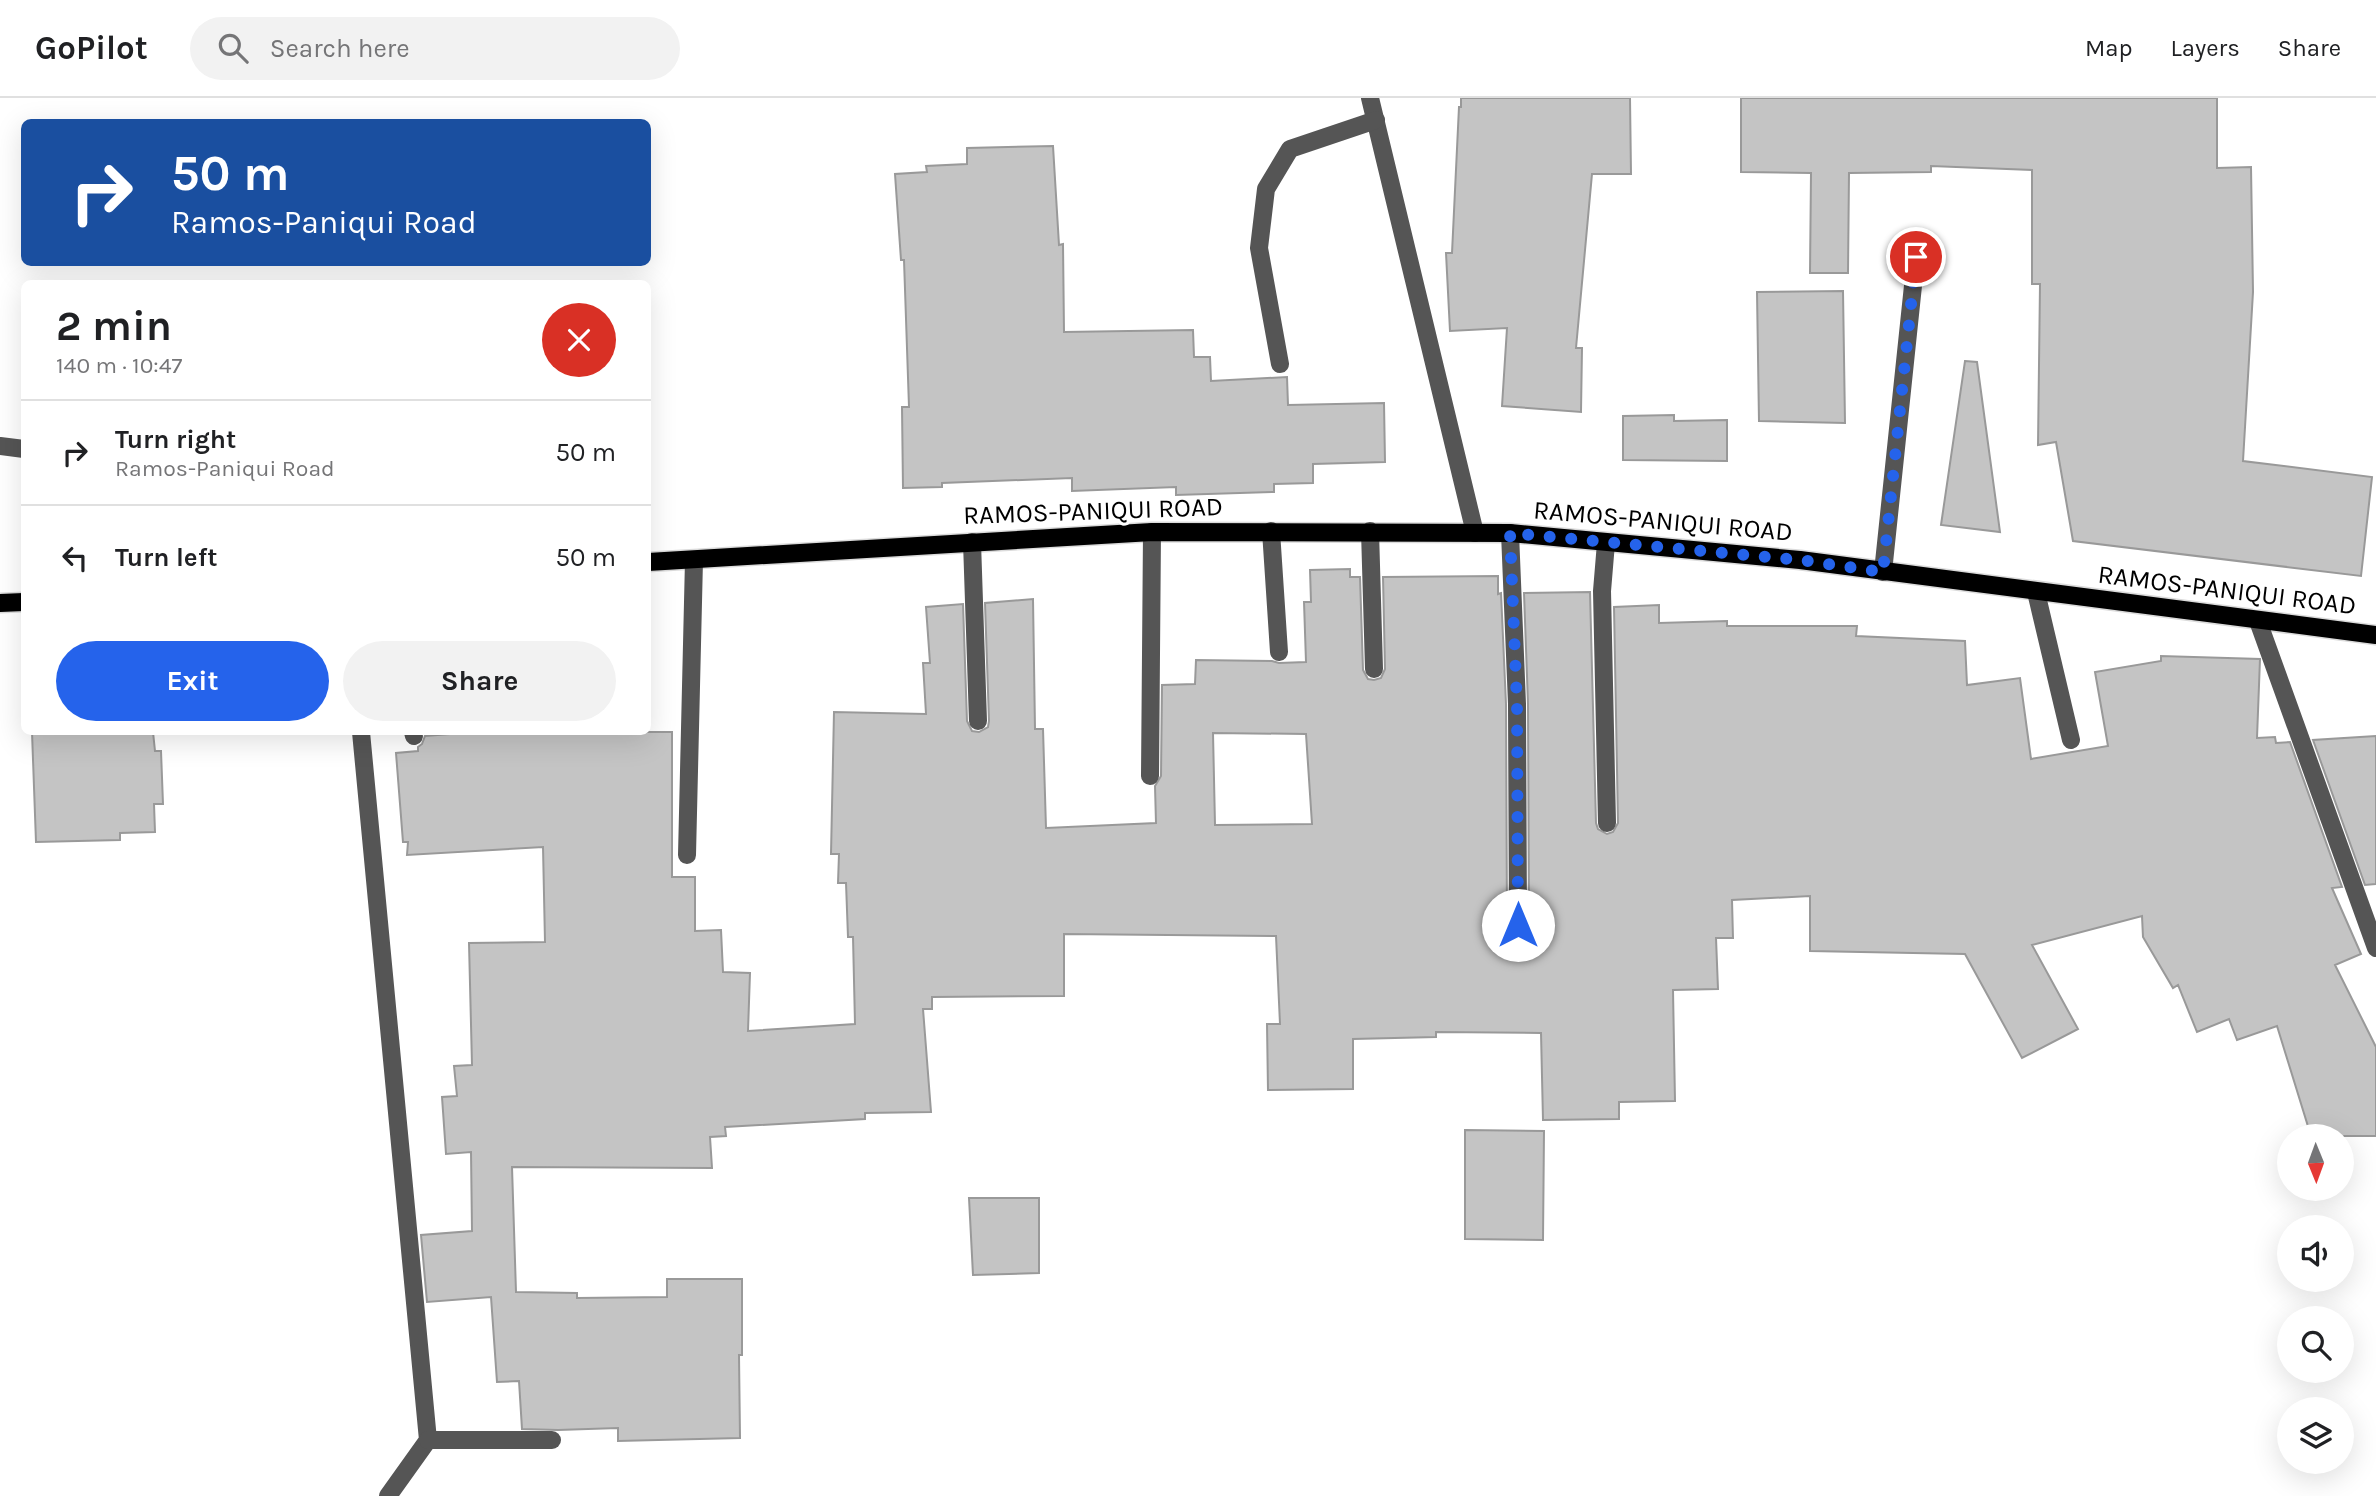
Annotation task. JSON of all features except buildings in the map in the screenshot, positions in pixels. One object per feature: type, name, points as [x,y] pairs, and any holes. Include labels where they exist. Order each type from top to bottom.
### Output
[{"type":"main road","name":"RAMOS-PANIQUI ROAD","points":[[651,562],[1153,532],[1510,533],[1800,560],[2376,635]]},
{"type":"main road","points":[[0,603],[21,602]]},
{"type":"street","points":[[1370,98],[1475,533]]},
{"type":"street","points":[[1280,364],[1259,248],[1266,189],[1290,149],[1376,120]]},
{"type":"street","points":[[1883,572],[1916,257]]},
{"type":"street","points":[[0,446],[21,449]]},
{"type":"street","points":[[1271,531],[1279,652]]},
{"type":"street","points":[[1370,531],[1374,669]]},
{"type":"street","points":[[1150,776],[1153,532]]},
{"type":"street","points":[[1510,533],[1517,705],[1518,925]]},
{"type":"street","points":[[972,542],[978,722]]},
{"type":"street","points":[[1606,543],[1602,591],[1607,823]]},
{"type":"street","points":[[687,855],[694,559]]},
{"type":"street","points":[[2036,592],[2071,740]]},
{"type":"street","points":[[2258,621],[2376,948]]},
{"type":"street","points":[[361,735],[428,1440],[388,1496]]},
{"type":"street","points":[[428,1440],[552,1440]]},
{"type":"route","points":[[1518,925],[1517,705],[1510,533],[1800,560],[1883,572],[1916,257]]}]
